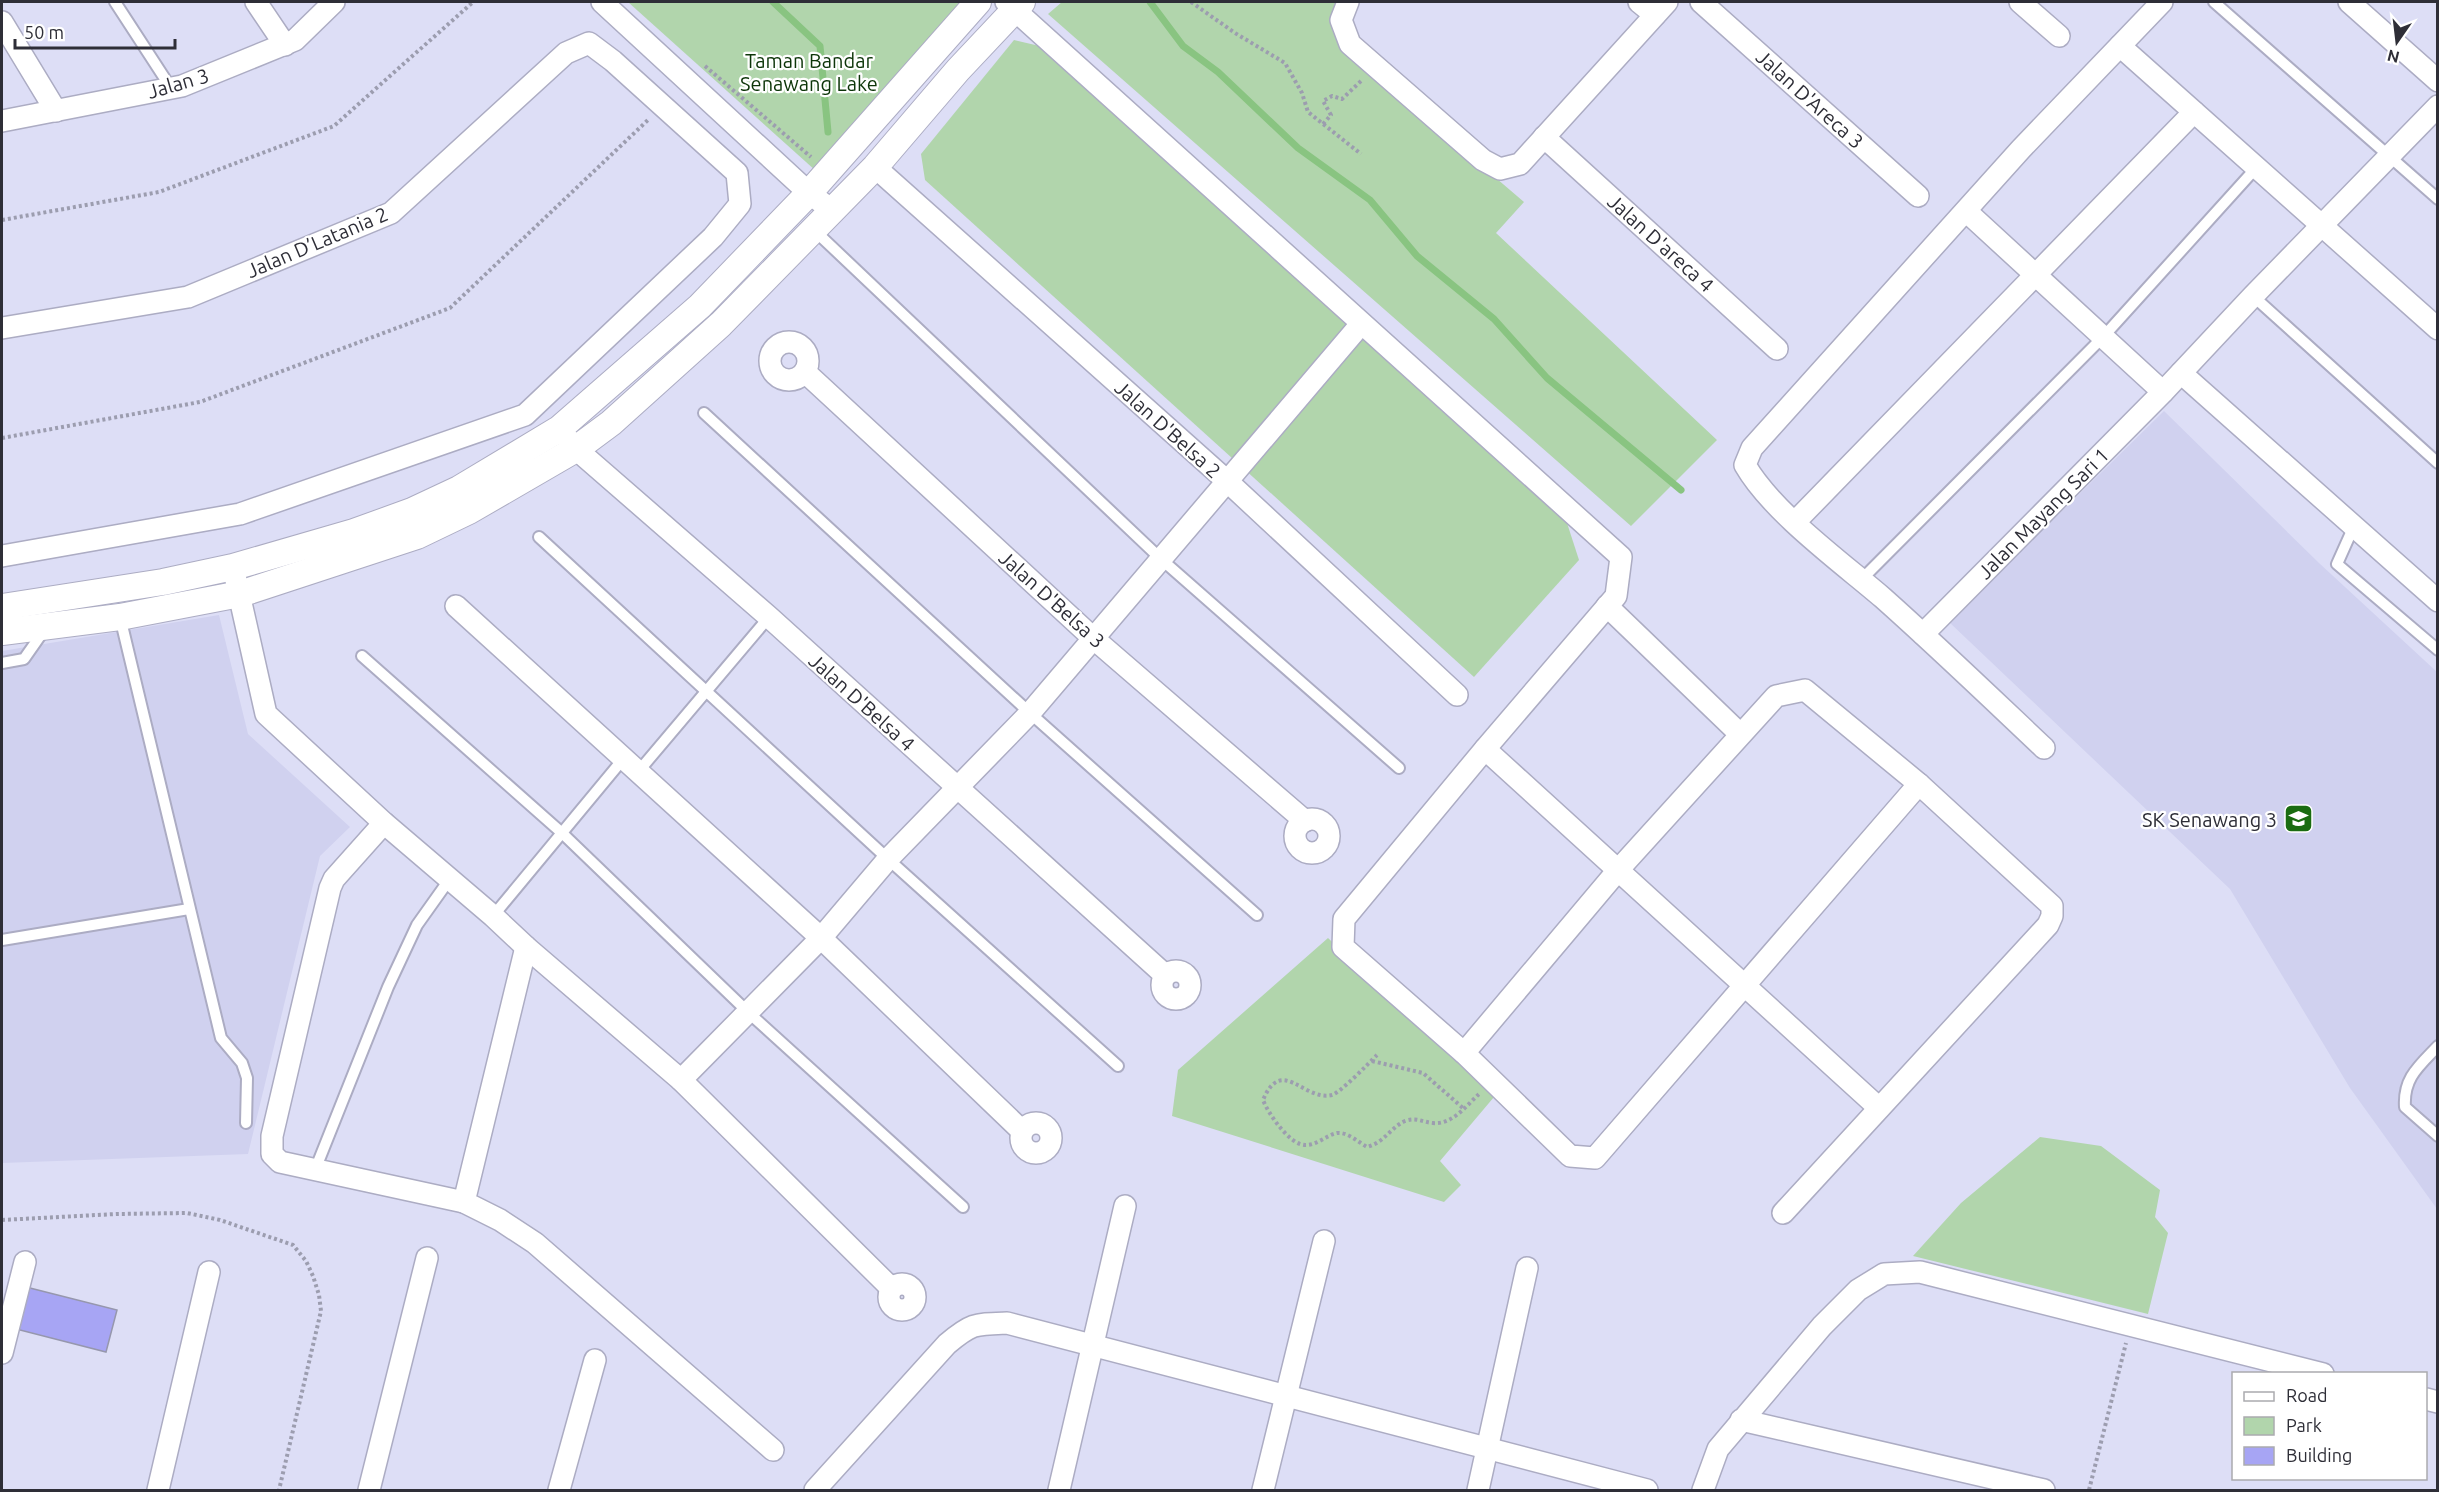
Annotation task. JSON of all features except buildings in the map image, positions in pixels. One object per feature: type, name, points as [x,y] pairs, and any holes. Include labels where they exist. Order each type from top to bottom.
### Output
[{"type":"street","points":[[256,2],[285,45]]},
{"type":"street","name":"Jalan 3","points":[[2,121],[182,86],[295,40],[334,2]]},
{"type":"street","points":[[602,2],[808,193],[833,211]]},
{"type":"street","points":[[2,607],[163,582],[233,567],[354,532],[412,511],[459,489],[559,429],[700,306],[808,193],[978,2]]},
{"type":"street","points":[[1348,2],[1341,20],[1350,44],[1483,160],[1500,169],[1520,164],[1654,6]]},
{"type":"street","name":"Jalan D'Areca 3","points":[[1701,2],[1918,196]]},
{"type":"street","points":[[2020,2],[2059,36]]},
{"type":"street","points":[[2044,748],[1923,634],[1795,522],[1756,484],[1745,465],[1752,448],[2021,149],[2162,2]]},
{"type":"street","points":[[2349,2],[2438,81]]},
{"type":"street","points":[[2,632],[120,617],[240,594],[417,536],[469,511],[576,449],[611,423],[721,324],[812,229],[833,211],[874,167],[1014,4],[1361,324],[1621,557],[1616,596],[1485,749],[1344,920],[1343,947],[1464,1053],[1570,1156],[1595,1158],[1747,985],[1918,784]]},
{"type":"street","points":[[2,22],[56,111]]},
{"type":"street","name":"Jalan D’Latania 2","points":[[2,328],[188,297],[391,213],[566,52],[589,43],[663,106]]},
{"type":"street","points":[[2120,46],[2438,329]]},
{"type":"street","points":[[2,556],[240,514],[525,415],[712,237],[740,204],[737,173],[663,106]]},
{"type":"street","name":"Jalan Mayang Sari 1","points":[[1923,634],[2163,392],[2438,106]]},
{"type":"street","points":[[1795,522],[2194,112]]},
{"type":"street","name":"Jalan D'areca 4","points":[[1544,137],[1777,349]]},
{"type":"street","name":"Jalan D'Belsa 2","points":[[874,167],[1227,481],[1457,695]]},
{"type":"street","points":[[1966,211],[2163,392]]},
{"type":"street","points":[[681,1080],[821,938],[888,860],[1030,712],[1361,324]]},
{"type":"street","name":"Jalan D'Belsa 3","points":[[805,372],[1094,638],[1305,821]]},
{"type":"street","points":[[2181,373],[2438,601]]},
{"type":"street","name":"Jalan D'Belsa 4","points":[[559,429],[576,449],[769,617],[1165,975]]},
{"type":"street","points":[[233,567],[266,714],[384,823],[681,1080],[891,1288]]},
{"type":"street","points":[[456,606],[821,938],[1022,1131]]},
{"type":"street","points":[[1607,606],[1740,734]]},
{"type":"street","points":[[1464,1053],[1618,869],[1740,734],[1776,696],[1805,690],[1918,784],[2052,906],[2052,916],[2048,925],[1783,1213]]},
{"type":"street","points":[[1485,749],[1880,1108]]},
{"type":"street","points":[[384,823],[334,879],[330,888],[272,1136],[272,1154],[280,1162],[464,1202],[500,1220],[535,1243],[773,1450]]},
{"type":"street","points":[[464,1202],[525,947]]},
{"type":"street","points":[[1059,1491],[1125,1206]]},
{"type":"street","points":[[1263,1491],[1324,1241]]},
{"type":"street","points":[[369,1491],[427,1258]]},
{"type":"street","points":[[2,1353],[25,1262]]},
{"type":"street","points":[[1478,1491],[1527,1268]]},
{"type":"street","points":[[158,1491],[209,1272]]},
{"type":"street","points":[[1703,1491],[1718,1449],[1741,1420],[1770,1390],[1822,1326],[1858,1290],[1884,1274],[1920,1272],[2315,1372]]},
{"type":"street","points":[[815,1491],[948,1344],[967,1328],[982,1324],[1007,1323],[1647,1491]]},
{"type":"street","points":[[559,1491],[595,1360]]},
{"type":"street","points":[[1741,1420],[2044,1491]]},
{"type":"lane","points":[[115,2],[171,88]]},
{"type":"lane","points":[[2214,2],[2438,199]]},
{"type":"lane","points":[[1861,580],[2104,336],[2256,168]]},
{"type":"lane","points":[[812,229],[1161,559],[1399,768]]},
{"type":"lane","points":[[2253,296],[2438,463]]},
{"type":"lane","points":[[704,412],[1030,712],[1257,915]]},
{"type":"lane","points":[[2354,526],[2337,564],[2438,650]]},
{"type":"lane","points":[[538,537],[888,860],[1118,1066]]},
{"type":"lane","points":[[120,617],[221,1038],[242,1063],[247,1078],[246,1123]]},
{"type":"lane","points":[[493,916],[562,833],[706,690],[769,617]]},
{"type":"lane","points":[[2,663],[24,659],[47,627]]},
{"type":"lane","points":[[362,656],[562,833],[748,1013],[963,1207]]},
{"type":"lane","points":[[315,1170],[388,987],[417,925],[449,880]]},
{"type":"lane","points":[[2,940],[189,909]]},
{"type":"lane","points":[[2438,1046],[2409,1077],[2404,1092],[2404,1107],[2438,1136]]},
{"type":"path","points":[[2,220],[159,192],[334,126],[473,2]]},
{"type":"path","points":[[1191,2],[1284,63],[1302,93],[1308,112],[1361,154]]},
{"type":"path","points":[[701,62],[815,161]]},
{"type":"path","points":[[1323,124],[1331,115],[1323,101],[1332,96],[1342,99],[1376,67]]},
{"type":"path","points":[[2,438],[200,402],[450,308],[663,106]]},
{"type":"path","points":[[1377,1055],[1334,1095],[1318,1096],[1296,1082],[1280,1080],[1268,1086],[1263,1100],[1268,1113],[1297,1144],[1308,1145],[1338,1133],[1348,1135],[1367,1147],[1378,1144],[1403,1122],[1415,1119],[1434,1124],[1449,1121],[1493,1082]]},
{"type":"path","points":[[1371,1061],[1423,1073],[1463,1108]]},
{"type":"path","points":[[2,1220],[187,1213],[220,1220],[293,1245],[306,1261],[313,1276],[321,1311],[279,1491]]},
{"type":"path","points":[[2090,1491],[2131,1325]]},
{"type":"shaded area","name":"SK Senawang 3","points":[[2164,411],[2319,563],[2437,672],[2437,1209],[2350,1088],[2230,889],[1949,622]]},
{"type":"shaded area","points":[[219,615],[248,734],[350,827],[320,856],[248,1154],[2,1163],[2,651]]},
{"type":"green space","name":"Taman Bandar Senawang Lake","points":[[628,2],[963,2],[816,171]]},
{"type":"green space","points":[[1062,2],[1337,2],[1339,35],[1358,60],[1524,202],[1496,233],[1717,440],[1631,526],[1048,14]]},
{"type":"green space","points":[[1014,40],[1048,48],[1567,523],[1579,560],[1474,677],[925,180],[921,154]]},
{"type":"green space","points":[[1328,938],[1494,1097],[1440,1161],[1461,1185],[1444,1202],[1172,1116],[1178,1070]]},
{"type":"green space","points":[[2040,1137],[2101,1146],[2160,1190],[2155,1217],[2168,1233],[2148,1314],[1913,1256],[1961,1203]]},
{"type":"waterway","points":[[773,2],[820,46],[828,132]]},
{"type":"waterway","points":[[1150,2],[1183,46],[1218,72],[1298,148],[1370,200],[1417,256],[1494,319],[1547,378],[1681,490]]},
{"type":"place","name":"SK Senawang 3","points":[[2298,819]]}]
